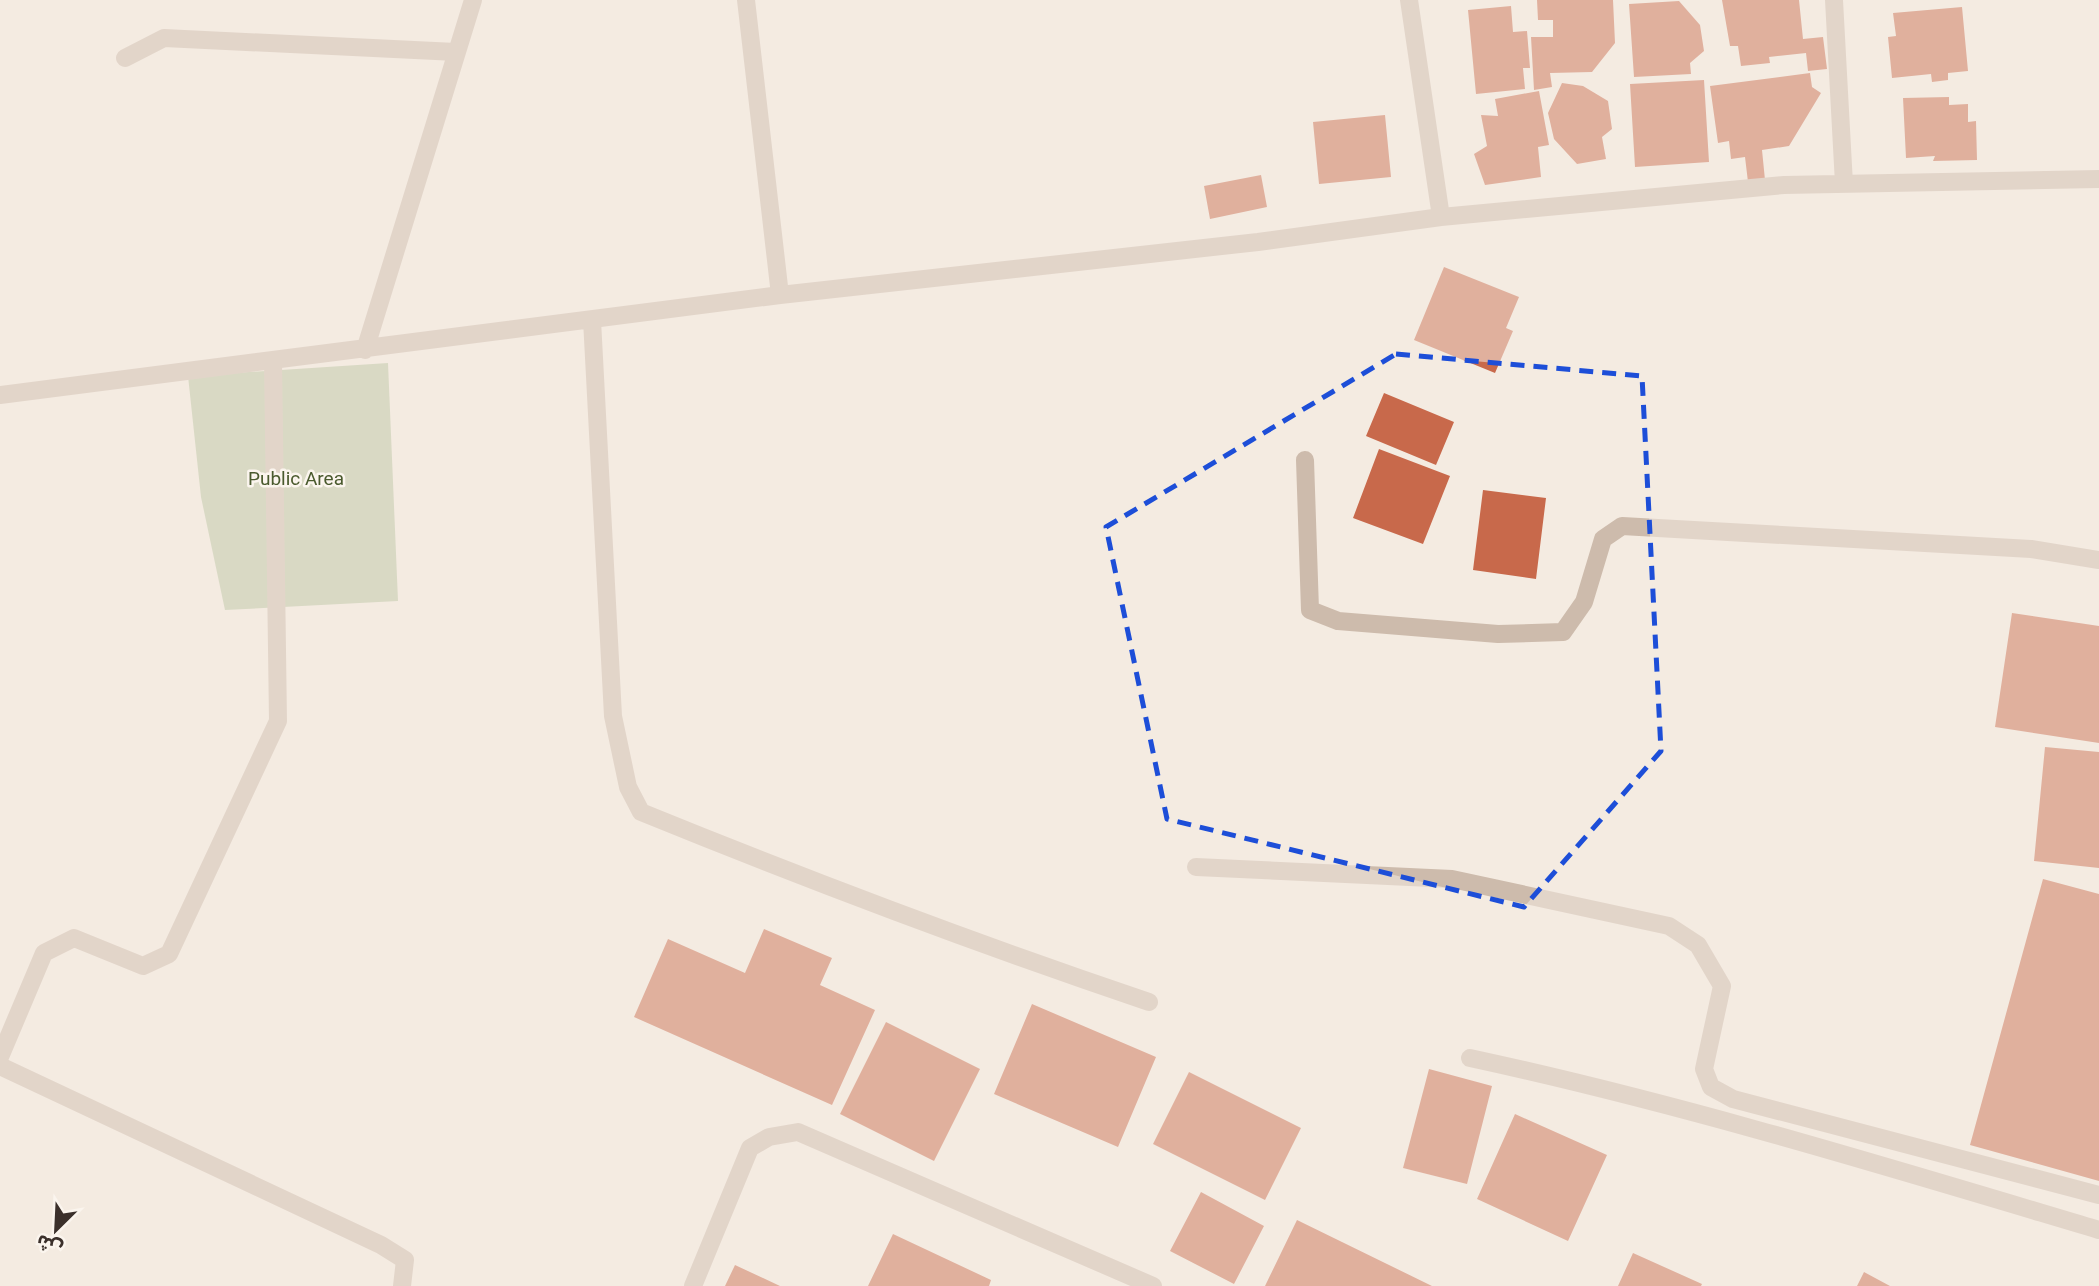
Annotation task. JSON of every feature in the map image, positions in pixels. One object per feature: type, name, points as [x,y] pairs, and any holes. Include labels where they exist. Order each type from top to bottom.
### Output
[{"type":"street","points":[[365,350],[473,0]]},
{"type":"street","points":[[746,0],[780,295]]},
{"type":"street","points":[[1409,0],[1441,217]]},
{"type":"street","points":[[1834,0],[1844,184]]},
{"type":"street","points":[[125,58],[164,38],[456,52]]},
{"type":"street","points":[[0,395],[780,295],[1258,242],[1441,217],[1784,185],[2099,179]]},
{"type":"street","points":[[592,320],[613,716],[628,788],[641,812],[770,865],[1014,956],[1149,1002]]},
{"type":"street","points":[[0,1057],[44,953],[74,938],[143,966],[169,954],[278,721],[273,360]]},
{"type":"street","points":[[1305,460],[1310,610],[1338,621],[1498,634],[1563,632],[1584,602],[1603,539],[1622,526],[2031,549],[2099,560]]},
{"type":"street","points":[[1196,867],[1452,879],[1668,926],[1698,946],[1721,986],[1704,1069],[1711,1087],[1733,1099],[2099,1195]]},
{"type":"street","points":[[1470,1058],[1560,1077],[1840,1154],[2099,1230]]},
{"type":"street","points":[[0,1066],[381,1245],[405,1260],[405,1279],[402,1286]]},
{"type":"street","points":[[693,1286],[750,1148],[769,1137],[798,1132],[1153,1286]]},
{"type":"highlighted area","points":[[1396,354],[1642,376],[1661,751],[1524,907],[1167,819],[1106,527]]},
{"type":"green space","name":"Public Area","points":[[388,363],[398,601],[225,610],[201,497],[188,376]]},
{"type":"building","points":[[1537,0],[1613,0],[1615,43],[1592,72],[1550,73],[1552,87],[1534,90],[1531,37],[1553,37],[1553,20],[1538,20]]},
{"type":"building","points":[[1722,0],[1799,0],[1803,39],[1823,37],[1827,69],[1808,71],[1806,53],[1769,57],[1770,63],[1741,66],[1738,46],[1730,46]]},
{"type":"building","points":[[1679,1],[1700,25],[1704,51],[1690,63],[1691,74],[1634,77],[1629,4]]},
{"type":"building","points":[[1511,6],[1513,32],[1527,31],[1530,68],[1523,68],[1525,89],[1476,94],[1468,10]]},
{"type":"building","points":[[1962,7],[1968,71],[1948,73],[1948,80],[1932,82],[1931,74],[1892,78],[1888,37],[1896,36],[1893,13]]},
{"type":"building","points":[[1810,73],[1812,87],[1821,93],[1789,146],[1762,150],[1765,180],[1748,182],[1745,157],[1731,159],[1729,141],[1718,143],[1710,86]]},
{"type":"building","points":[[1704,80],[1709,162],[1635,167],[1630,84]]},
{"type":"building","points":[[1562,83],[1583,86],[1608,101],[1612,129],[1602,137],[1606,159],[1577,164],[1554,139],[1548,113]]},
{"type":"building","points":[[1539,91],[1549,145],[1538,147],[1541,177],[1485,185],[1474,154],[1487,146],[1481,115],[1498,116],[1495,99]]},
{"type":"building","points":[[1949,97],[1949,105],[1968,104],[1968,122],[1976,121],[1977,160],[1933,161],[1935,156],[1906,158],[1903,98]]},
{"type":"building","points":[[1385,115],[1391,177],[1319,184],[1313,122]]},
{"type":"building","points":[[1261,175],[1267,207],[1210,219],[1204,186]]},
{"type":"building","points":[[1444,267],[1519,297],[1506,328],[1513,331],[1495,373],[1414,340]]},
{"type":"building","points":[[1384,393],[1454,422],[1436,465],[1366,436]]},
{"type":"building","points":[[1379,449],[1450,476],[1423,544],[1353,518]]},
{"type":"building","points":[[1483,490],[1546,498],[1536,579],[1473,570]]},
{"type":"building","points":[[2012,613],[2099,626],[2099,743],[1995,727]]},
{"type":"building","points":[[2045,747],[2099,752],[2099,868],[2034,861]]},
{"type":"building","points":[[2043,879],[2099,894],[2099,1181],[1970,1145]]},
{"type":"building","points":[[764,929],[832,958],[820,985],[875,1010],[832,1105],[634,1017],[668,939],[745,973]]},
{"type":"building","points":[[1032,1004],[1156,1057],[1118,1147],[994,1094]]},
{"type":"building","points":[[886,1022],[980,1069],[934,1161],[840,1114]]},
{"type":"building","points":[[1429,1069],[1492,1086],[1467,1184],[1403,1168]]},
{"type":"building","points":[[1189,1072],[1301,1128],[1265,1200],[1153,1144]]},
{"type":"building","points":[[1515,1114],[1607,1155],[1568,1241],[1477,1199]]},
{"type":"building","points":[[1201,1192],[1264,1226],[1234,1284],[1170,1251]]},
{"type":"building","points":[[1297,1220],[1432,1286],[1265,1286]]},
{"type":"building","points":[[893,1234],[991,1280],[989,1286],[868,1286]]},
{"type":"building","points":[[1633,1253],[1702,1284],[1618,1286]]},
{"type":"building","points":[[735,1265],[780,1286],[725,1286]]},
{"type":"building","points":[[1864,1272],[1890,1286],[1857,1286]]}]
